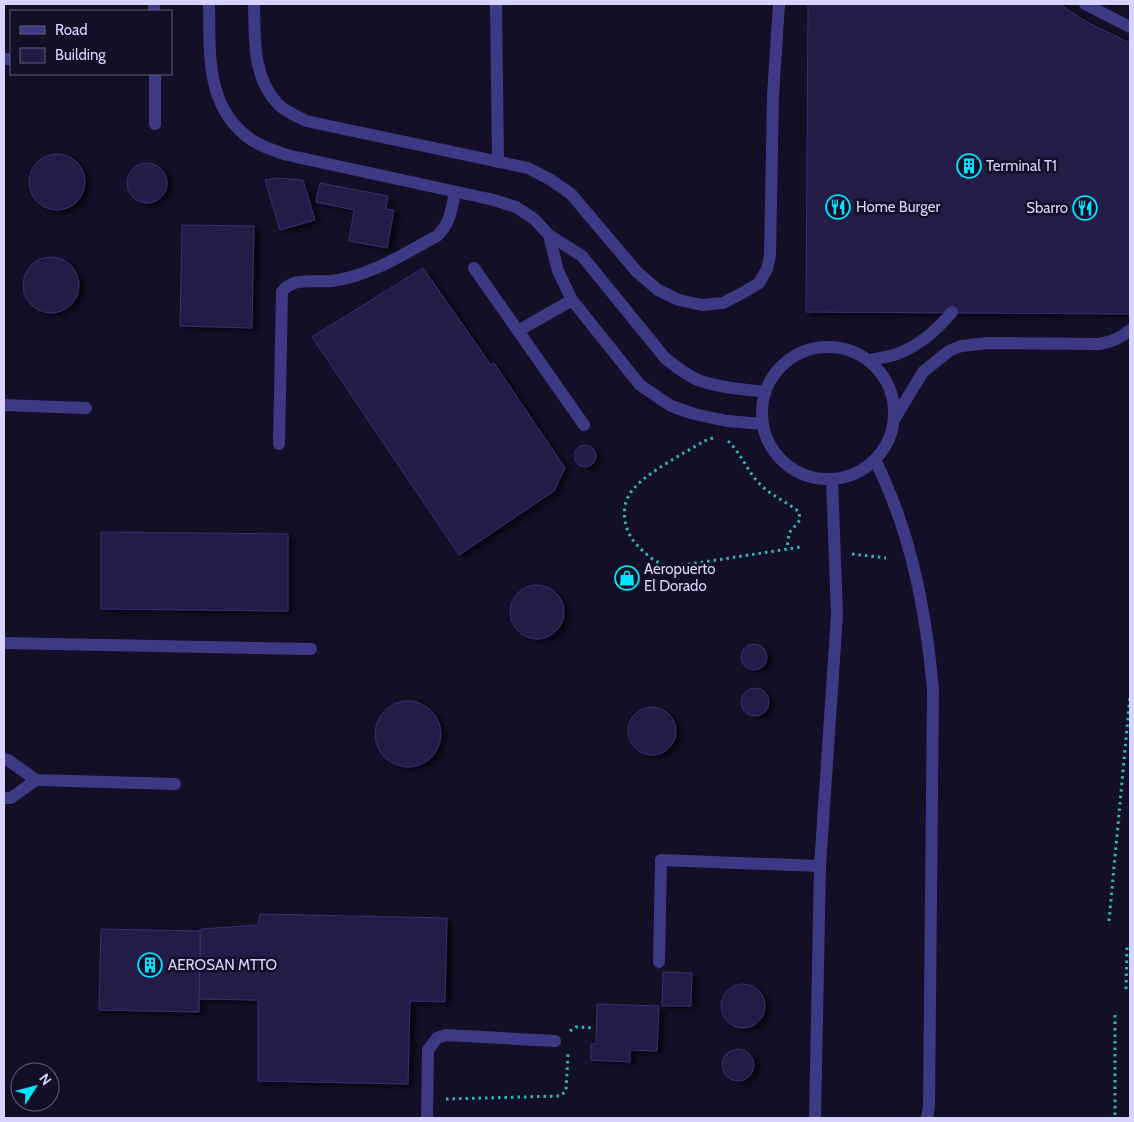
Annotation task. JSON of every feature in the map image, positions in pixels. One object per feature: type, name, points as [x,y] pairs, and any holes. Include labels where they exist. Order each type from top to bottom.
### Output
[{"type":"street","points":[[209,4],[211,70],[214,88],[235,126],[246,137],[287,155],[494,200],[516,207],[534,219],[550,235],[582,256],[665,358],[698,380],[716,385],[765,392]]},
{"type":"street","points":[[254,4],[258,64],[265,85],[277,103],[289,113],[306,121],[528,168],[551,180],[571,194],[638,272],[658,290],[679,300],[702,305],[723,303],[746,291],[759,282],[768,269],[770,256],[773,95],[779,4]]},
{"type":"street","points":[[496,4],[498,162]]},
{"type":"street","points":[[1086,4],[1130,27]]},
{"type":"street","points":[[155,75],[155,124]]},
{"type":"street","points":[[279,444],[282,292],[287,286],[295,282],[332,281],[369,273],[437,236],[446,227],[450,218],[455,192]]},
{"type":"street","points":[[550,235],[558,271],[572,300],[640,385],[671,406],[694,414],[727,421],[763,424]]},
{"type":"street","points":[[474,268],[584,425]]},
{"type":"street","points":[[518,331],[572,300]]},
{"type":"street","points":[[870,360],[896,354],[912,346],[928,336],[952,312]]},
{"type":"street","points":[[895,418],[923,372],[950,351],[961,346],[988,343],[1099,344],[1111,342],[1124,336],[1130,330]]},
{"type":"street","points":[[825,346],[841,347],[856,352],[870,360],[881,372],[889,386],[894,401],[895,418],[892,433],[885,448],[875,460],[862,470],[848,477],[816,478],[800,473],[787,464],[776,453],[767,439],[763,424],[762,408],[765,392],[772,377],[781,365],[794,355],[809,348],[825,346]]},
{"type":"street","points":[[4,405],[86,408]]},
{"type":"street","points":[[875,460],[888,487],[910,552],[925,620],[933,690],[929,1114]]},
{"type":"street","points":[[815,1118],[820,866],[837,614],[832,479]]},
{"type":"street","points":[[4,643],[311,649]]},
{"type":"street","points":[[4,759],[36,780],[175,784]]},
{"type":"street","points":[[4,798],[11,798],[36,780]]},
{"type":"street","points":[[659,962],[661,860],[820,866]]},
{"type":"street","points":[[427,1118],[428,1050],[437,1038],[446,1036],[555,1041]]},
{"type":"path","points":[[716,436],[704,441],[642,480],[629,494],[625,507],[624,519],[627,531],[645,553],[661,564],[677,566],[801,547]]},
{"type":"path","points":[[722,438],[727,440],[738,452],[752,476],[760,485],[799,512],[800,520],[788,533],[786,549]]},
{"type":"path","points":[[852,554],[886,558]]},
{"type":"path","points":[[1109,921],[1130,696]]},
{"type":"path","points":[[1126,989],[1127,947]]},
{"type":"path","points":[[1115,1015],[1115,1118]]},
{"type":"path","points":[[568,1033],[576,1027],[594,1028]]},
{"type":"path","points":[[428,1100],[560,1096],[566,1091],[568,1052]]},
{"type":"building","name":"Terminal T1","points":[[808,4],[1059,4],[1087,22],[1130,43],[1130,314],[806,312]]},
{"type":"building","points":[[51,154],[63,154],[73,158],[81,166],[85,182],[81,198],[73,206],[63,210],[51,210],[41,206],[33,198],[29,188],[29,176],[33,166],[41,158]]},
{"type":"building","points":[[147,163],[161,169],[167,183],[161,197],[147,203],[133,197],[127,183],[133,169]]},
{"type":"building","points":[[276,178],[303,180],[315,220],[280,230],[265,180]]},
{"type":"building","points":[[320,183],[388,196],[386,209],[394,210],[387,248],[349,241],[354,210],[316,202]]},
{"type":"building","points":[[182,225],[254,226],[252,328],[180,326]]},
{"type":"building","points":[[45,257],[57,257],[67,261],[75,269],[79,285],[75,301],[67,309],[57,313],[45,313],[35,309],[27,301],[23,291],[23,279],[27,269],[35,261]]},
{"type":"building","points":[[423,268],[491,365],[494,363],[565,468],[554,491],[459,555],[312,337]]},
{"type":"building","points":[[585,445],[593,448],[596,456],[593,464],[585,467],[577,464],[574,456],[577,448]]},
{"type":"building","points":[[101,532],[288,534],[288,611],[101,609]]},
{"type":"building","points":[[537,585],[547,587],[556,593],[562,602],[564,612],[562,622],[556,631],[547,637],[537,639],[527,637],[518,631],[512,622],[510,612],[512,602],[518,593],[527,587]]},
{"type":"building","points":[[754,644],[763,648],[767,657],[763,666],[754,670],[745,666],[741,657],[745,648]]},
{"type":"building","points":[[755,688],[765,692],[769,702],[765,712],[755,716],[745,712],[741,702],[745,692]]},
{"type":"building","points":[[408,701],[421,703],[431,711],[439,721],[441,734],[439,747],[431,757],[421,765],[408,767],[395,765],[385,757],[377,747],[375,734],[377,721],[385,711],[395,703]]},
{"type":"building","points":[[647,707],[657,707],[669,714],[676,726],[676,736],[669,748],[657,755],[647,755],[639,751],[632,744],[628,736],[628,726],[632,718],[639,711]]},
{"type":"building","points":[[260,914],[447,918],[445,1002],[410,1001],[408,1084],[258,1081],[258,1000],[199,999],[201,929],[258,925]]},
{"type":"building","name":"AEROSAN MTTO","points":[[101,929],[200,931],[199,1012],[99,1010]]},
{"type":"building","points":[[663,972],[692,973],[691,1006],[662,1006]]},
{"type":"building","points":[[739,984],[747,984],[759,990],[765,1006],[759,1022],[747,1028],[739,1028],[727,1022],[721,1010],[721,1002],[727,990]]},
{"type":"building","points":[[597,1004],[659,1006],[657,1051],[630,1050],[630,1062],[591,1060],[591,1044],[596,1044]]},
{"type":"building","points":[[738,1049],[744,1050],[749,1054],[753,1059],[753,1071],[749,1076],[744,1080],[738,1081],[732,1080],[727,1076],[723,1071],[722,1065],[723,1059],[727,1054],[732,1050]]},
{"type":"place","name":"Terminal T1","points":[[969,166]]},
{"type":"place","name":"Home Burger","points":[[838,207]]},
{"type":"place","name":"Sbarro","points":[[1085,208]]},
{"type":"place","name":"Aeropuerto El Dorado","points":[[627,578]]},
{"type":"place","name":"AEROSAN MTTO","points":[[150,965]]}]
